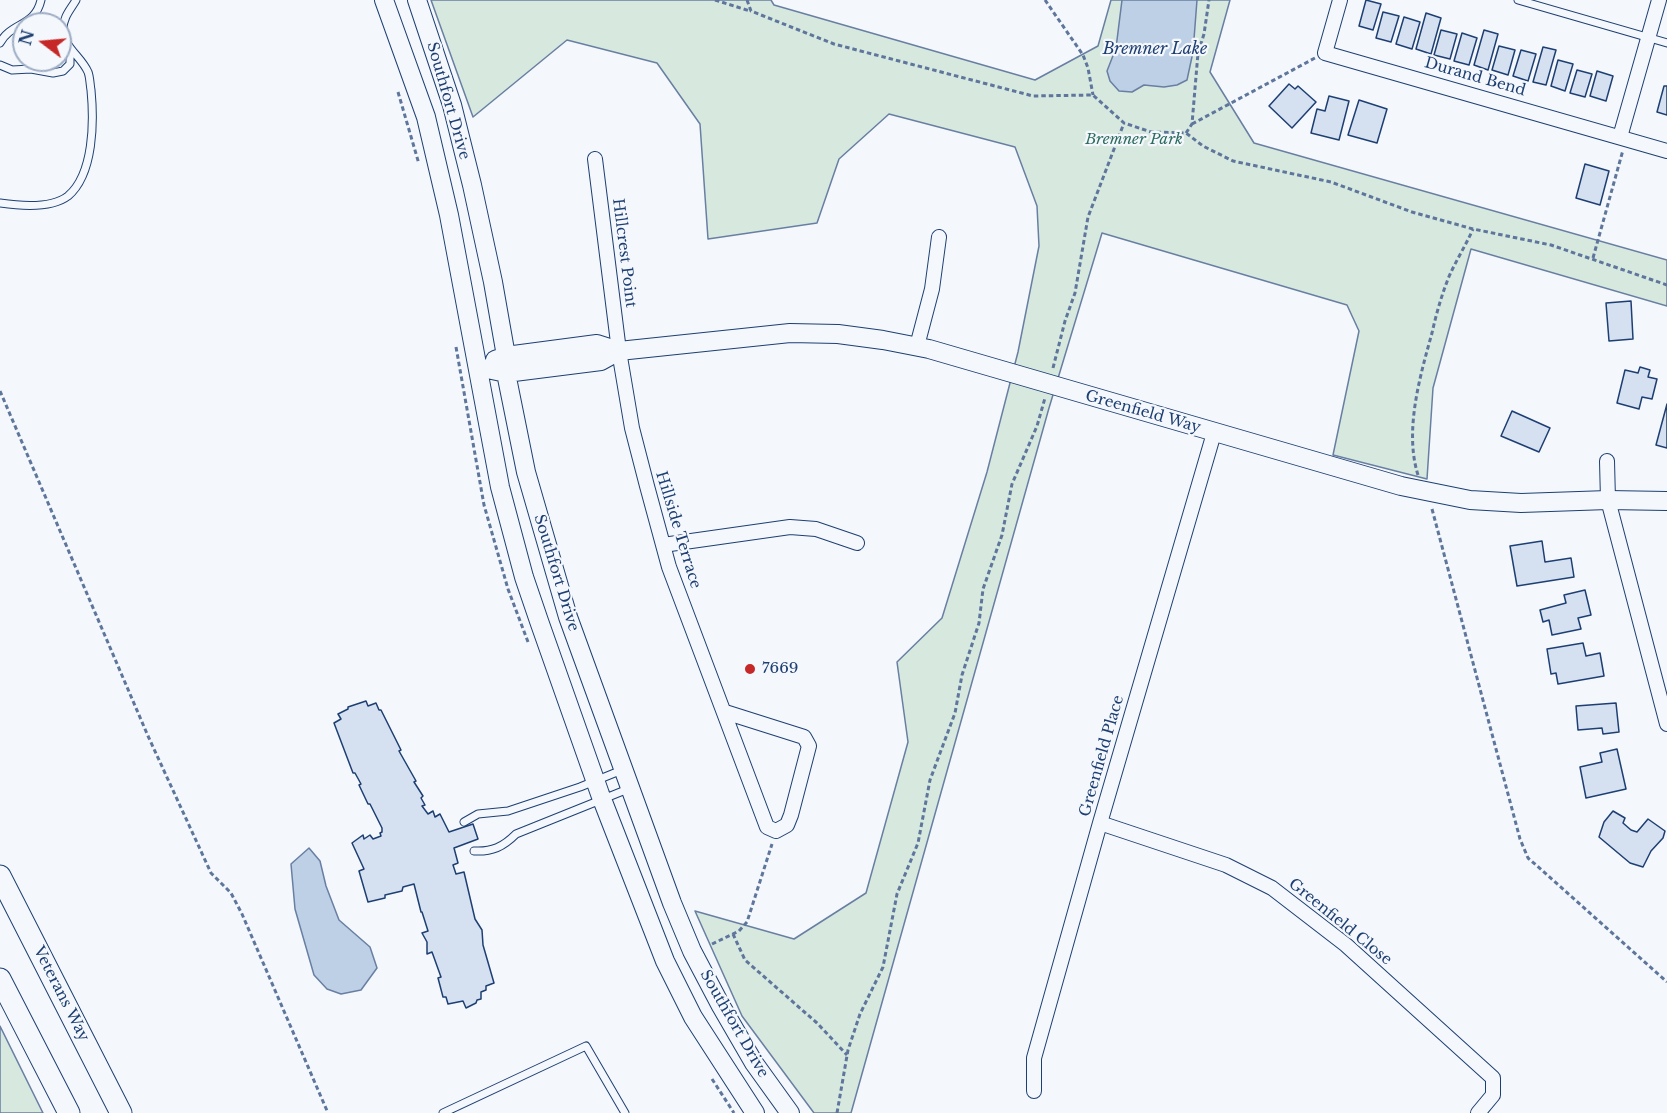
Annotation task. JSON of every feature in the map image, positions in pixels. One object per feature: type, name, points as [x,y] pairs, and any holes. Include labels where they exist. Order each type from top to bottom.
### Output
[{"type":"main road","name":"Southfort Drive","points":[[384,0],[426,117],[449,215],[500,487],[524,577],[597,782],[665,961],[693,1017],[755,1113]]},
{"type":"main road","name":"Southfort Drive","points":[[417,0],[452,105],[472,185],[493,282],[526,472],[549,559],[568,617],[672,903],[693,951],[754,1063],[790,1113]]},
{"type":"main road","name":"Greenfield Way","points":[[477,367],[506,364],[597,344],[619,351],[790,333],[838,334],[917,346],[1401,486],[1470,500],[1667,501]]},
{"type":"main road","name":"Veterans Way","points":[[0,876],[121,1113]]},
{"type":"main road","points":[[0,979],[69,1113]]},
{"type":"street","points":[[1325,53],[1340,0]]},
{"type":"street","points":[[1620,137],[1659,0]]},
{"type":"street","name":"Durand Bend","points":[[1325,53],[1667,151]]},
{"type":"street","name":"Hillcrest Point","points":[[595,159],[619,351]]},
{"type":"street","points":[[917,346],[932,289],[939,237]]},
{"type":"street","name":"Hillside Terrace","points":[[619,351],[632,428],[669,567],[767,827],[776,831]]},
{"type":"street","name":"Greenfield Place","points":[[1034,1091],[1034,1058],[1100,823],[1215,433]]},
{"type":"street","points":[[1606,461],[1608,500],[1667,724]]},
{"type":"street","points":[[663,545],[790,527],[816,529],[857,543]]},
{"type":"street","points":[[725,712],[804,737],[808,746],[791,815],[787,825],[776,831]]},
{"type":"street","name":"Greenfield Close","points":[[1100,823],[1226,865],[1272,888],[1346,945],[1493,1078],[1492,1095],[1478,1113]]},
{"type":"lane","points":[[0,43],[8,33],[36,14],[41,0]]},
{"type":"lane","points":[[1518,0],[1667,43]]},
{"type":"lane","points":[[0,203],[27,205],[61,200],[69,195],[78,184],[86,165],[92,123],[88,73],[81,60],[72,52]]},
{"type":"lane","points":[[464,822],[478,814],[508,810],[597,782],[624,769]]},
{"type":"lane","points":[[474,851],[494,850],[516,834],[631,788]]},
{"type":"lane","points":[[443,1113],[586,1047],[625,1113]]},
{"type":"path","points":[[715,0],[751,11],[834,44],[1033,96],[1093,95]]},
{"type":"path","points":[[747,0],[751,11]]},
{"type":"path","points":[[1045,0],[1083,55],[1093,95],[1124,123],[1151,132],[1186,133],[1203,146],[1233,161],[1341,184],[1379,200],[1473,230],[1551,245],[1667,285]]},
{"type":"path","points":[[1192,124],[1198,53],[1204,34],[1209,0]]},
{"type":"path","points":[[1186,133],[1192,124],[1325,53]]},
{"type":"path","points":[[837,1113],[847,1055],[860,1014],[883,967],[897,894],[918,843],[930,780],[956,713],[962,675],[979,623],[983,589],[1002,535],[1012,484],[1037,426],[1075,292],[1088,217],[1124,123]]},
{"type":"path","points":[[1593,258],[1623,153],[1620,137]]},
{"type":"path","points":[[1473,230],[1453,267],[1442,294],[1416,394],[1415,459],[1423,490],[1436,522],[1523,850],[1536,865],[1667,982]]},
{"type":"path","points":[[0,391],[148,736],[211,873],[231,893],[242,914],[328,1113]]},
{"type":"path","points":[[712,944],[742,928],[750,914],[776,831]]},
{"type":"path","points":[[733,934],[745,960],[817,1023],[847,1055]]},
{"type":"green space","name":"Bremner Park","points":[[431,0],[771,0],[774,5],[1035,80],[1098,46],[1111,0],[1230,0],[1210,72],[1254,143],[1667,260],[1667,306],[1471,249],[1433,388],[1427,479],[1333,455],[1359,331],[1347,305],[1102,233],[1049,408],[851,1113],[814,1113],[742,1016],[695,911],[794,939],[866,893],[908,742],[897,662],[942,618],[987,472],[1018,352],[1039,246],[1037,206],[1015,147],[889,114],[839,159],[817,223],[708,239],[700,124],[657,63],[567,40],[473,117]]},
{"type":"green space","points":[[0,1026],[43,1113],[0,1113]]},
{"type":"water","name":"Bremner Lake","points":[[1122,0],[1197,0],[1193,52],[1187,80],[1177,85],[1164,87],[1144,85],[1132,92],[1119,91],[1110,81],[1107,71],[1116,48]]},
{"type":"water","points":[[309,848],[320,861],[326,886],[339,920],[370,947],[377,968],[361,990],[341,994],[327,989],[314,975],[295,909],[291,864]]},
{"type":"building","points":[[1366,0],[1381,4],[1373,30],[1359,26]]},
{"type":"building","points":[[1383,12],[1399,16],[1391,42],[1376,38]]},
{"type":"building","points":[[1426,13],[1441,18],[1431,54],[1416,49]]},
{"type":"building","points":[[1404,17],[1420,22],[1412,49],[1396,44]]},
{"type":"building","points":[[1441,30],[1457,34],[1450,59],[1434,55]]},
{"type":"building","points":[[1484,30],[1498,34],[1488,70],[1474,65]]},
{"type":"building","points":[[1462,33],[1477,38],[1469,65],[1454,61]]},
{"type":"building","points":[[1499,46],[1515,50],[1508,75],[1492,70]]},
{"type":"building","points":[[1543,47],[1556,50],[1546,85],[1533,82]]},
{"type":"building","points":[[1521,50],[1536,54],[1528,81],[1513,76]]},
{"type":"building","points":[[1558,60],[1573,64],[1565,91],[1551,86]]},
{"type":"building","points":[[1577,70],[1592,74],[1585,97],[1570,93]]},
{"type":"building","points":[[1597,71],[1613,76],[1606,101],[1590,96]]},
{"type":"building","points":[[1289,84],[1295,89],[1298,86],[1316,102],[1292,128],[1269,106]]},
{"type":"building","points":[[1664,86],[1667,86],[1667,115],[1657,112]]},
{"type":"building","points":[[1329,96],[1349,101],[1339,140],[1311,133],[1317,109],[1325,111]]},
{"type":"building","points":[[1359,100],[1387,109],[1377,143],[1348,135]]},
{"type":"building","points":[[1585,164],[1609,171],[1600,205],[1576,198]]},
{"type":"building","points":[[1631,301],[1633,339],[1609,341],[1606,303]]},
{"type":"building","points":[[1640,367],[1650,370],[1648,377],[1657,379],[1652,399],[1642,397],[1639,409],[1617,403],[1625,370],[1638,373]]},
{"type":"building","points":[[1667,404],[1667,448],[1656,445]]},
{"type":"building","points":[[1512,411],[1550,428],[1539,452],[1501,436]]},
{"type":"building","points":[[1542,541],[1545,562],[1571,558],[1574,577],[1517,586],[1510,546]]},
{"type":"building","points":[[1585,590],[1591,615],[1578,618],[1581,629],[1552,635],[1549,620],[1543,622],[1540,610],[1566,603],[1564,595]]},
{"type":"building","points":[[1583,643],[1586,656],[1600,653],[1604,676],[1558,684],[1556,673],[1551,674],[1547,649]]},
{"type":"building","points":[[366,701],[368,706],[376,703],[381,710],[401,750],[399,751],[416,781],[414,782],[423,796],[421,798],[425,805],[422,806],[428,814],[433,811],[435,817],[440,814],[449,832],[473,824],[478,839],[454,848],[458,863],[453,865],[456,874],[464,872],[475,919],[482,930],[483,945],[494,983],[486,986],[486,990],[481,992],[481,999],[466,1008],[463,1001],[448,1004],[446,997],[443,997],[438,978],[441,977],[432,952],[427,954],[427,942],[422,933],[428,931],[414,884],[403,887],[402,891],[385,895],[385,898],[368,902],[359,871],[364,869],[352,843],[363,835],[364,839],[370,835],[373,839],[381,836],[382,828],[368,804],[359,785],[361,784],[353,773],[334,723],[341,719],[338,714],[348,707]]},
{"type":"building","points":[[1616,703],[1619,732],[1603,734],[1602,728],[1578,730],[1576,706]]},
{"type":"building","points":[[1617,749],[1626,789],[1586,798],[1580,767],[1602,762],[1600,753]]},
{"type":"building","points":[[1613,811],[1625,818],[1623,823],[1631,830],[1637,832],[1648,819],[1665,831],[1663,838],[1651,851],[1643,867],[1630,863],[1599,837],[1604,822]]},
{"type":"place","name":"7669","points":[[750,669]]}]
